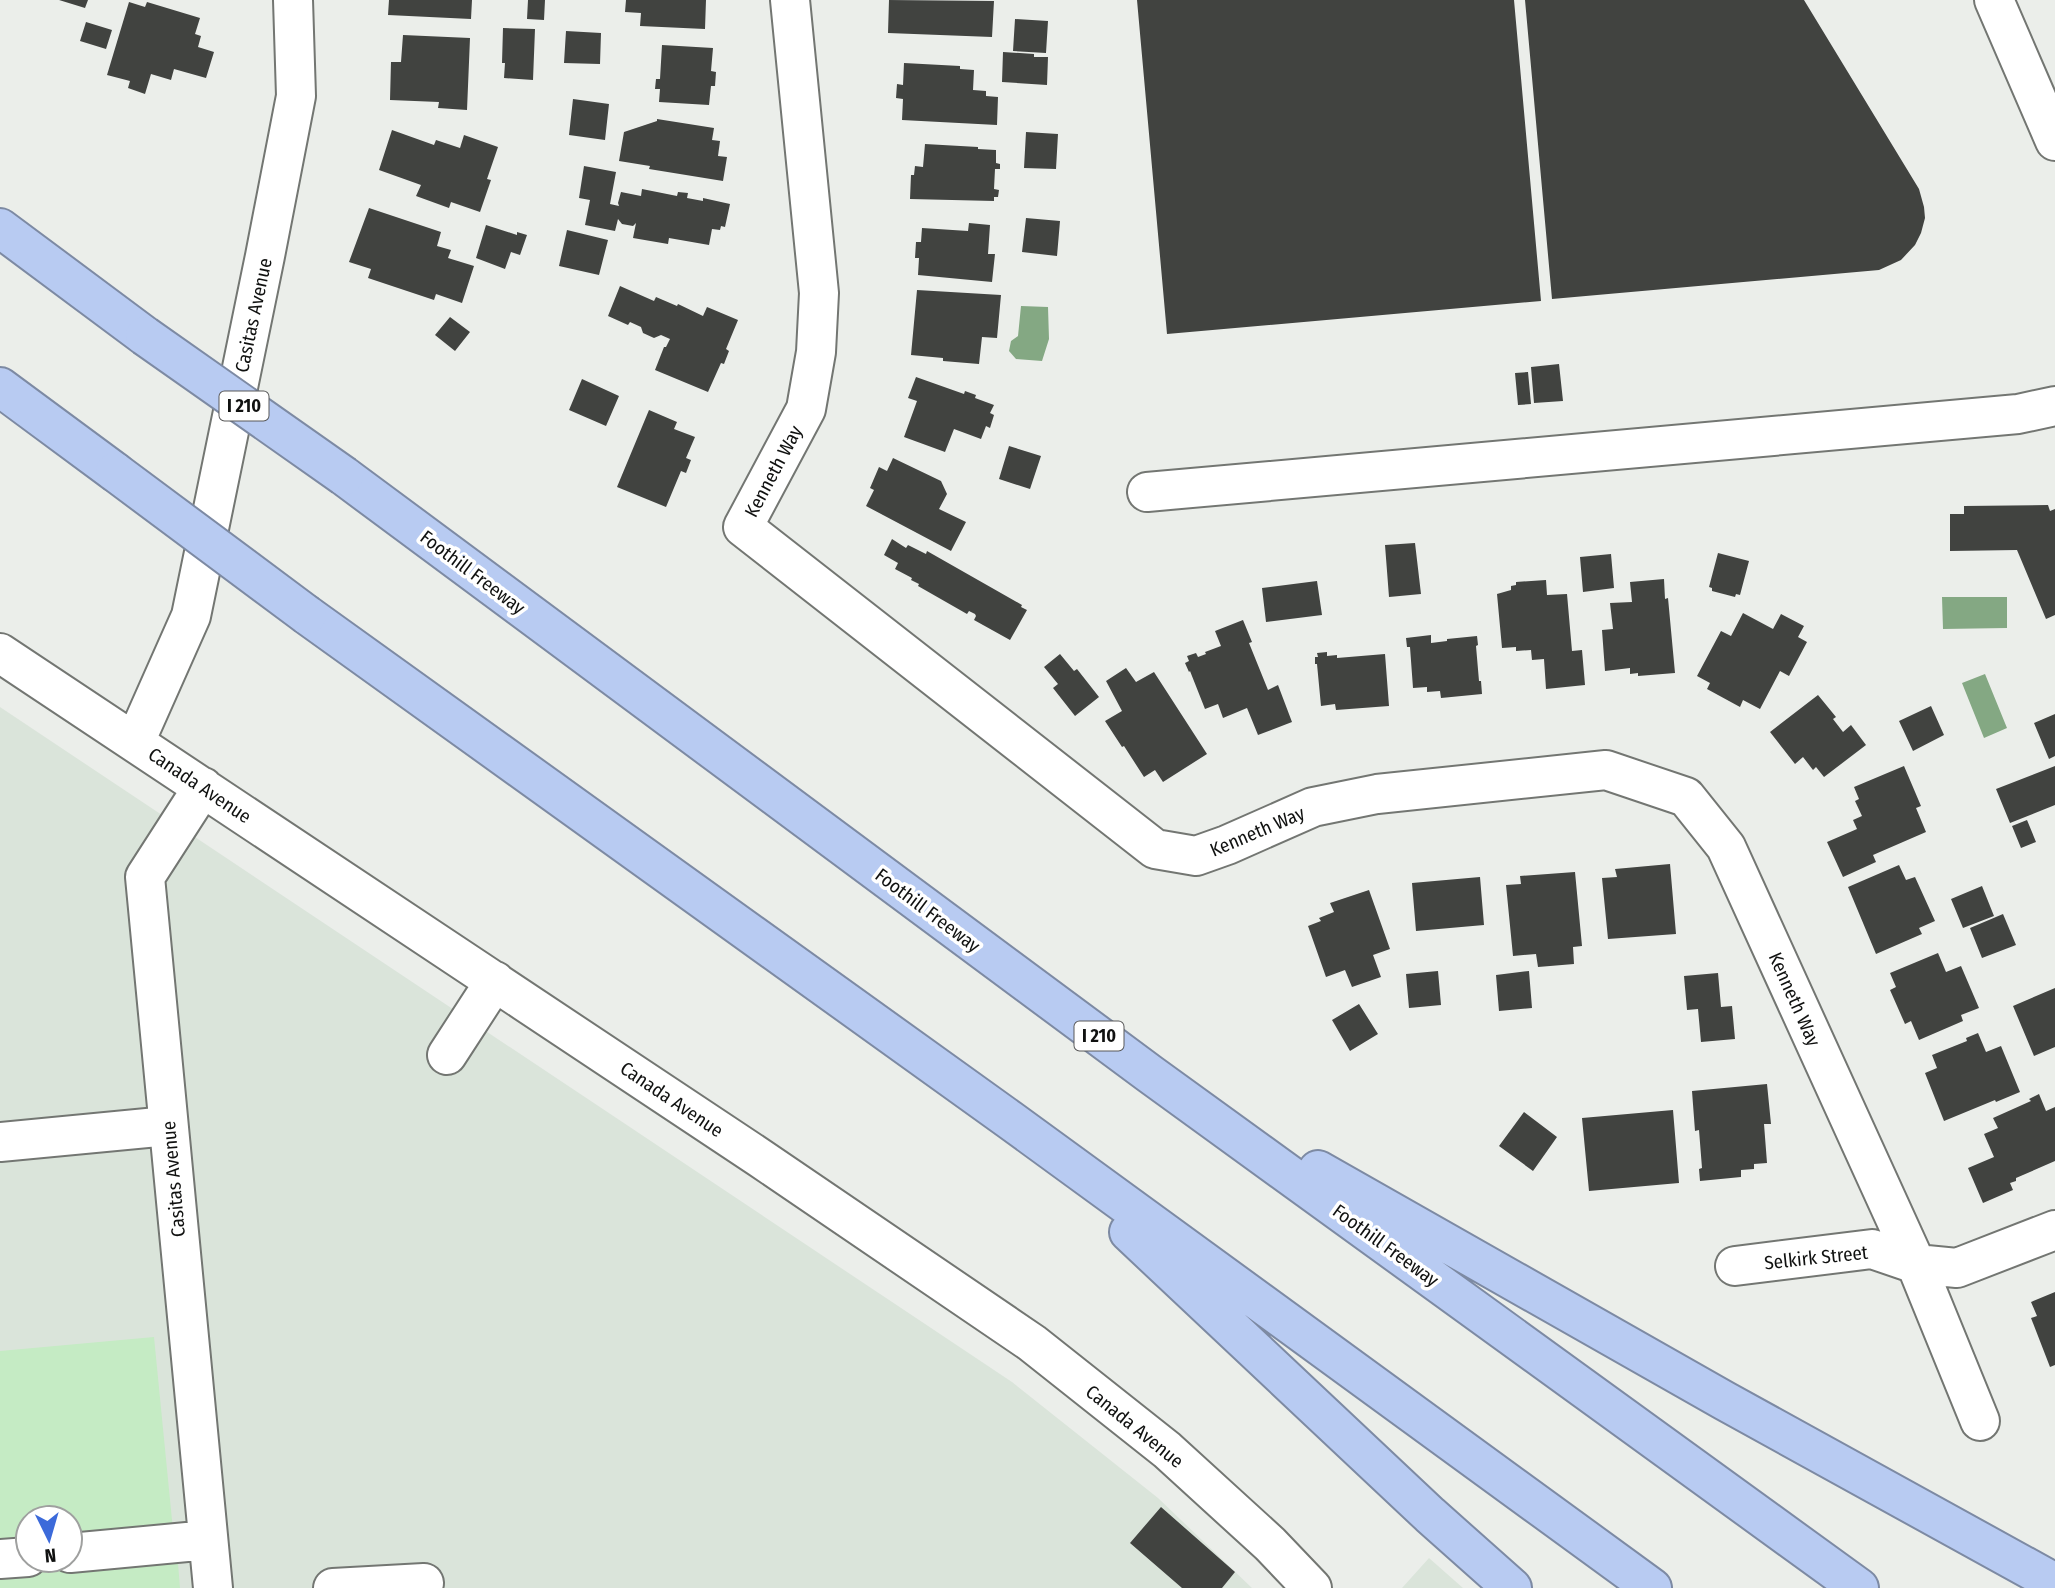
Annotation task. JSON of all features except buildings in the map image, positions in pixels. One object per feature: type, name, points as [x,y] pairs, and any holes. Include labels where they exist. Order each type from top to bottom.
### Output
[{"type":"highway","name":"Foothill Freeway","points":[[0,228],[145,336],[344,476],[1150,1074],[1859,1588]]},
{"type":"highway","points":[[0,387],[307,615],[1010,1120],[1652,1588]]},
{"type":"highway","points":[[1150,1074],[1725,1401],[2055,1583]]},
{"type":"highway","points":[[1010,1120],[1430,1515],[1512,1588]]},
{"type":"street","name":"Casitas Avenue","points":[[135,742],[191,615],[296,96],[293,0]]},
{"type":"street","name":"Kenneth Way","points":[[790,0],[819,293],[816,352],[806,410],[743,527],[1156,849],[1196,856],[1313,807],[1377,794],[1606,770],[1686,797],[1726,846],[1916,1264],[1980,1421]]},
{"type":"street","points":[[1994,0],[2055,141]]},
{"type":"street","points":[[1147,492],[2018,414],[2055,405]]},
{"type":"street","name":"Canada Avenue","points":[[0,653],[760,1158],[1032,1343],[1167,1450],[1270,1544],[1312,1588]]},
{"type":"street","name":"Casitas Avenue","points":[[203,787],[145,877],[213,1588]]},
{"type":"street","points":[[447,1055],[495,981]]},
{"type":"street","points":[[0,1142],[168,1126]]},
{"type":"street","name":"Selkirk Street","points":[[1735,1266],[1872,1249],[1916,1264],[1957,1268],[2055,1230]]},
{"type":"street","points":[[84,1552],[208,1540]]},
{"type":"street","points":[[333,1588],[424,1583]]},
{"type":"shaded area","points":[[1021,306],[1048,307],[1049,339],[1042,361],[1016,359],[1009,351],[1011,341],[1018,336]]},
{"type":"shaded area","points":[[1942,597],[2007,597],[2007,628],[1943,629]]},
{"type":"shaded area","points":[[1985,674],[2007,728],[1984,738],[1962,683]]},
{"type":"shaded area","points":[[0,707],[1012,1382],[1158,1498],[1252,1588],[0,1588]]},
{"type":"shaded area","points":[[154,1337],[173,1530],[84,1539],[84,1504],[14,1504],[14,1546],[0,1547],[0,1351]]},
{"type":"shaded area","points":[[177,1551],[180,1588],[0,1588],[0,1568],[14,1567],[14,1574],[84,1574],[84,1560]]},
{"type":"shaded area","points":[[1429,1558],[1463,1588],[1402,1588]]}]
